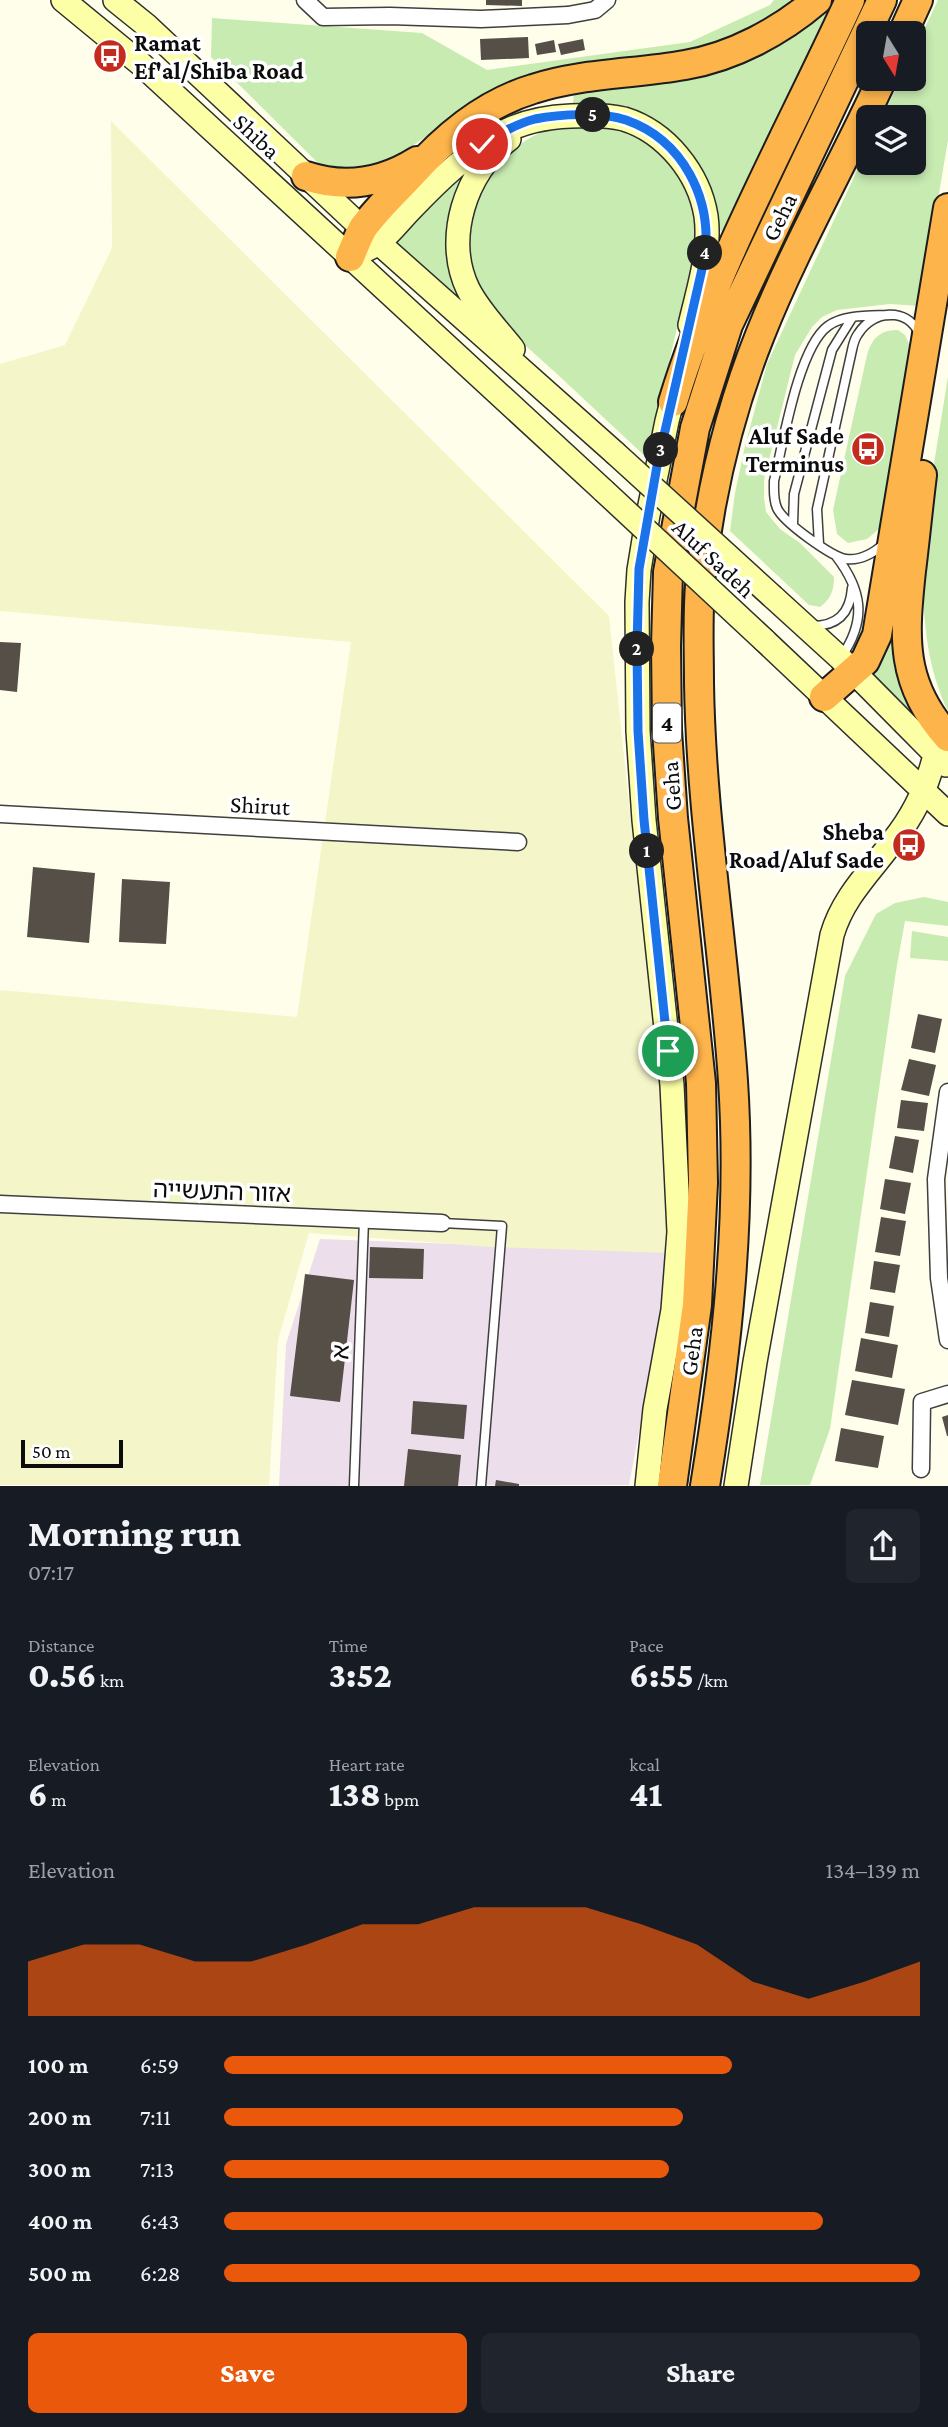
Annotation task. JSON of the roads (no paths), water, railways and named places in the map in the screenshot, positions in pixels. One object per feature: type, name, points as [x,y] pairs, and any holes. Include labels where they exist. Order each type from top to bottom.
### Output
[{"type":"highway","points":[[306,176],[343,184],[370,181],[406,168],[467,122],[521,93],[556,82],[709,60],[757,40],[817,0]]},
{"type":"highway","points":[[673,402],[716,281],[850,0]]},
{"type":"highway","name":"Geha","points":[[672,1486],[694,1330],[701,1259],[703,1183],[701,1083],[673,818],[667,730],[668,572],[695,428],[728,325],[882,0]]},
{"type":"highway","points":[[908,21],[918,0]]},
{"type":"highway","name":"Geha","points":[[705,1486],[729,1308],[736,1183],[733,1081],[700,729],[701,576],[727,436],[759,337],[876,91]]},
{"type":"highway","points":[[350,257],[371,236],[433,149]]},
{"type":"highway","points":[[824,697],[846,665],[865,661],[877,635],[948,208]]},
{"type":"highway","points":[[944,753],[911,674],[906,636],[948,239]]},
{"type":"main road","name":"Shiba","points":[[62,0],[142,65],[350,257]]},
{"type":"main road","name":"Shiba","points":[[115,0],[146,25],[371,236]]},
{"type":"main road","points":[[371,236],[464,157],[517,125],[555,116],[590,115],[623,119],[661,139],[673,151],[697,186],[706,216],[707,242],[667,421],[639,569],[638,731],[643,807],[672,1085],[678,1219],[673,1310],[655,1409],[647,1486]]},
{"type":"main road","points":[[555,116],[517,133],[491,156],[469,192],[459,222],[457,241],[462,273],[474,299],[558,402]]},
{"type":"main road","name":"Aluf Sadeh","points":[[371,236],[615,453],[944,753]]},
{"type":"main road","name":"Aluf Sadeh","points":[[350,257],[948,814]]},
{"type":"main road","points":[[736,1486],[755,1362],[832,935],[849,896],[894,841],[916,808],[944,753]]},
{"type":"main road","points":[[894,841],[926,818],[936,813],[948,814]]},
{"type":"street","points":[[305,0],[323,17],[481,19],[568,15],[595,10],[607,0]]},
{"type":"street","name":"Shirut","points":[[0,814],[518,842]]},
{"type":"street","points":[[948,1092],[936,1180],[939,1278],[948,1339]]},
{"type":"street","name":"אזור התעשייה","points":[[0,1204],[442,1223]]},
{"type":"street","points":[[921,1469],[922,1402],[948,1394]]},
{"type":"lane","points":[[818,544],[817,509],[852,350],[857,335],[867,323],[878,317],[891,315]]},
{"type":"lane","points":[[895,530],[886,542],[870,554],[848,560],[836,556],[793,524],[777,508],[774,481],[804,359],[820,333],[828,326],[852,318],[900,315],[908,318],[916,327],[924,352]]},
{"type":"lane","points":[[793,524],[794,494],[832,350],[852,318]]},
{"type":"lane","points":[[836,556],[853,582],[859,608],[858,622],[846,665]]},
{"type":"lane","points":[[802,624],[823,626],[843,617],[852,597],[853,582]]},
{"type":"lane","name":"א","points":[[354,1486],[364,1220]]},
{"type":"lane","points":[[442,1223],[502,1226],[481,1486]]},
{"type":"place","name":"Ramat Ef'al/Shiba Road","points":[[110,56]]},
{"type":"place","name":"Aluf Sade Terminus","points":[[868,449]]},
{"type":"place","name":"Sheba Road/Aluf Sade","points":[[909,845]]}]
